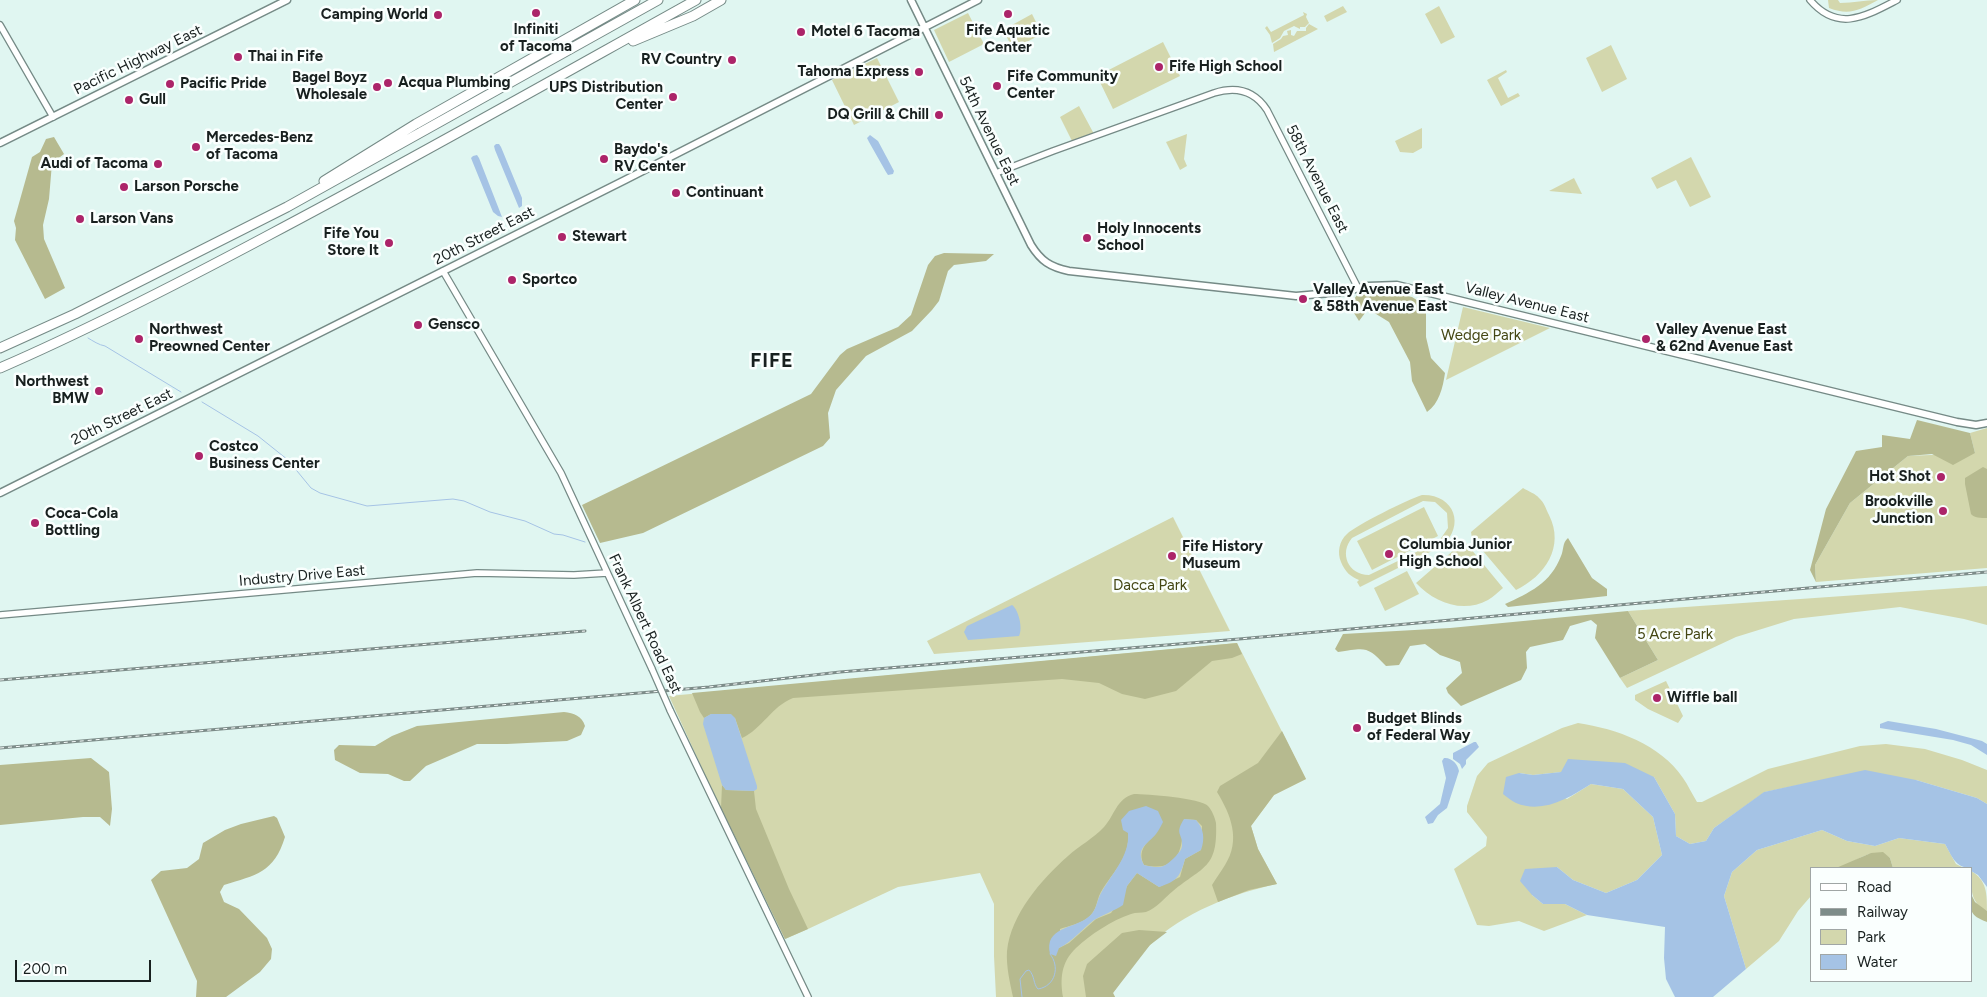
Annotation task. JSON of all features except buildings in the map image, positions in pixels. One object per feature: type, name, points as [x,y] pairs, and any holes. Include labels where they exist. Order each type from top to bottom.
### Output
[{"type":"highway","points":[[542,52],[625,0]]},
{"type":"highway","points":[[287,207],[341,168],[635,0]]},
{"type":"highway","points":[[0,347],[28,336],[287,207],[658,0]]},
{"type":"highway","points":[[0,368],[74,335],[188,278],[394,169],[696,0]]},
{"type":"highway","points":[[596,56],[693,16],[721,0]]},
{"type":"main road","name":"Pacific Highway East","points":[[0,143],[287,0]]},
{"type":"main road","name":"54th Avenue East","points":[[911,0],[1034,250],[1041,259],[1053,267]]},
{"type":"main road","name":"20th Street East","points":[[0,493],[978,0]]},
{"type":"main road","name":"Valley Avenue East","points":[[1053,267],[1069,271],[1296,296],[1389,285],[1421,290],[1956,422],[1976,425],[1987,423]]},
{"type":"street","points":[[1810,0],[1828,15],[1844,20],[1868,14],[1897,0]]},
{"type":"street","points":[[0,25],[53,117]]},
{"type":"street","name":"58th Avenue East","points":[[996,173],[1214,93],[1228,89],[1243,90],[1256,97],[1267,110],[1358,288]]},
{"type":"street","name":"Frank Albert Road East","points":[[443,271],[561,473],[670,710],[808,997]]},
{"type":"street","name":"Industry Drive East","points":[[0,615],[477,573],[574,575],[607,573]]},
{"type":"green space","points":[[1828,0],[1838,0],[1840,3],[1878,0],[1860,9],[1843,12],[1829,8]]},
{"type":"green space","points":[[1343,6],[1347,12],[1327,22],[1324,16]]},
{"type":"green space","points":[[1439,6],[1455,37],[1441,44],[1425,14]]},
{"type":"green space","points":[[1303,12],[1307,14],[1306,17],[1309,23],[1305,27],[1300,27],[1300,29],[1294,26],[1284,31],[1280,38],[1272,43],[1270,35],[1265,28],[1267,26],[1271,32],[1304,15]]},
{"type":"green space","points":[[968,13],[984,44],[949,62],[934,30]]},
{"type":"green space","points":[[1032,14],[1042,34],[1013,49],[1003,30]]},
{"type":"green space","points":[[1309,24],[1318,29],[1274,52],[1273,44],[1283,36],[1288,35],[1287,31],[1291,30],[1291,35],[1294,36],[1297,31],[1306,31]]},
{"type":"green space","points":[[1163,42],[1180,76],[1113,109],[1097,76]]},
{"type":"green space","points":[[1611,45],[1627,79],[1602,92],[1586,58]]},
{"type":"green space","points":[[877,58],[899,102],[854,125],[832,80]]},
{"type":"green space","points":[[1506,70],[1507,72],[1498,78],[1508,98],[1518,93],[1520,96],[1501,106],[1487,80]]},
{"type":"green space","points":[[1079,106],[1094,134],[1072,141],[1060,117]]},
{"type":"green space","points":[[1422,128],[1422,148],[1413,153],[1400,152],[1395,141]]},
{"type":"green space","points":[[1187,134],[1184,159],[1187,166],[1180,170],[1166,142]]},
{"type":"green space","points":[[54,137],[64,154],[52,163],[49,199],[43,225],[44,239],[65,288],[45,299],[15,240],[16,228],[14,221],[32,157],[40,152],[46,139]]},
{"type":"green space","points":[[1691,157],[1711,197],[1690,207],[1676,180],[1657,189],[1651,178]]},
{"type":"green space","points":[[1574,178],[1582,194],[1549,191]]},
{"type":"green space","points":[[944,253],[994,254],[986,261],[954,265],[948,271],[939,301],[912,331],[866,356],[836,390],[828,413],[830,438],[823,446],[643,533],[600,543],[582,505],[811,394],[840,355],[847,349],[898,327],[911,315],[928,265],[935,256]]},
{"type":"green space","points":[[1387,292],[1412,297],[1426,306],[1426,337],[1431,358],[1445,373],[1442,389],[1437,400],[1427,412],[1412,381],[1410,362],[1389,322],[1368,309],[1359,321],[1354,313],[1352,302],[1357,295]]},
{"type":"green space","name":"Wedge Park","points":[[1463,307],[1550,328],[1446,380]]},
{"type":"green space","points":[[1917,420],[1970,433],[1975,453],[1953,465],[1932,454],[1908,456],[1850,503],[1815,565],[1816,582],[1810,570],[1826,509],[1856,451],[1882,447],[1882,435],[1910,439]]},
{"type":"green space","points":[[1987,428],[1987,568],[1816,582],[1815,565],[1850,503],[1908,456],[1975,453],[1970,433]]},
{"type":"green space","points":[[1983,467],[1987,469],[1987,518],[1976,517],[1971,514],[1965,484],[1965,478]]},
{"type":"green space","points":[[1523,488],[1536,495],[1544,504],[1555,538],[1553,549],[1543,569],[1536,577],[1516,590],[1472,538],[1471,532]]},
{"type":"green space","points":[[1422,495],[1433,496],[1449,505],[1455,520],[1454,529],[1449,538],[1442,546],[1360,587],[1357,582],[1359,580],[1348,574],[1341,562],[1339,551],[1342,540],[1352,530]],"holes":[[[1423,501],[1435,502],[1447,513],[1448,528],[1439,541],[1369,575],[1362,574],[1351,567],[1346,556],[1346,550],[1352,538]]]},
{"type":"green space","points":[[1424,507],[1438,536],[1372,570],[1357,541]]},
{"type":"green space","name":"Dacca Park","points":[[1173,517],[1230,631],[934,654],[927,641]]},
{"type":"green space","points":[[1568,538],[1592,578],[1607,589],[1607,596],[1508,607],[1505,604],[1531,591],[1545,580],[1557,565]]},
{"type":"green space","points":[[1462,543],[1466,543],[1503,588],[1488,600],[1468,606],[1449,604],[1431,596],[1416,583]]},
{"type":"green space","points":[[1407,571],[1419,594],[1385,611],[1374,588]]},
{"type":"green space","name":"5 Acre Park","points":[[1987,586],[1987,625],[1900,607],[1794,619],[1736,637],[1627,688],[1620,678],[1658,660],[1628,611]]},
{"type":"green space","points":[[1628,611],[1658,660],[1620,678],[1595,638],[1597,625],[1591,620],[1570,626],[1563,640],[1530,647],[1526,652],[1527,668],[1521,680],[1461,706],[1448,693],[1446,688],[1462,673],[1460,662],[1440,655],[1425,644],[1410,646],[1399,665],[1386,666],[1370,651],[1360,649],[1338,652],[1335,649],[1343,634],[1450,628]]},
{"type":"green space","points":[[1237,643],[1306,779],[1274,795],[1251,826],[1258,849],[1277,884],[1226,899],[1177,923],[1150,945],[1140,956],[1113,993],[1115,997],[996,997],[994,904],[980,873],[898,887],[785,939],[706,777],[669,696]]},
{"type":"green space","points":[[1237,643],[1242,654],[1232,658],[1212,661],[1176,691],[1145,699],[1122,694],[1099,683],[1062,679],[793,698],[779,706],[755,729],[742,738],[735,718],[711,714],[704,718],[692,693]]},
{"type":"green space","points":[[1666,681],[1683,716],[1678,723],[1648,709],[1635,700],[1635,695]]},
{"type":"green space","points":[[564,712],[580,717],[585,726],[581,735],[567,741],[477,744],[426,766],[410,781],[404,781],[388,774],[360,773],[335,760],[334,750],[339,745],[375,746],[392,736],[417,726]]},
{"type":"green space","points":[[1578,723],[1608,729],[1650,747],[1673,766],[1685,781],[1697,802],[1702,802],[1768,769],[1860,746],[1886,744],[1925,749],[1987,770],[1987,804],[1977,798],[1916,780],[1823,780],[1765,792],[1714,828],[1706,841],[1690,844],[1676,836],[1675,814],[1654,777],[1562,772],[1533,775],[1519,773],[1567,799],[1591,784],[1623,789],[1653,817],[1662,855],[1637,880],[1606,893],[1573,880],[1557,867],[1532,895],[1543,904],[1565,904],[1587,915],[1544,931],[1519,921],[1489,926],[1477,925],[1454,869],[1486,846],[1487,837],[1467,812],[1467,806],[1477,776],[1488,763],[1562,728]]},
{"type":"green space","points":[[1282,731],[1306,779],[1274,795],[1251,826],[1258,849],[1277,884],[1249,890],[1218,902],[1212,885],[1230,856],[1233,837],[1230,819],[1217,792],[1220,786],[1258,763]]},
{"type":"green space","points":[[91,758],[109,772],[112,809],[110,826],[100,817],[0,825],[0,765]]},
{"type":"green space","points":[[722,785],[726,790],[754,791],[756,809],[789,889],[808,929],[785,939],[721,808]]},
{"type":"green space","points":[[1134,794],[1173,797],[1203,803],[1208,806],[1216,823],[1216,838],[1211,858],[1200,871],[1154,908],[1146,912],[1133,913],[1116,920],[1076,948],[1067,959],[1063,971],[1063,997],[1013,997],[1007,951],[1014,924],[1021,911],[1048,876],[1068,856],[1100,831],[1108,822],[1119,803]],"holes":[[[1184,819],[1196,820],[1202,826],[1201,850],[1185,859],[1180,877],[1159,887],[1137,873],[1111,913],[1096,919],[1069,943],[1059,948],[1060,929],[1083,921],[1093,912],[1103,888],[1123,859],[1128,842],[1128,833],[1156,833],[1142,851],[1144,865],[1156,867],[1172,862],[1177,856],[1182,840]]]},
{"type":"green space","points":[[274,816],[277,818],[285,837],[281,849],[275,858],[262,871],[224,885],[220,892],[224,902],[239,909],[267,938],[272,949],[271,959],[260,972],[226,997],[196,997],[197,981],[151,880],[161,871],[187,868],[199,859],[203,843],[225,830]]},
{"type":"green space","points":[[1822,830],[1847,841],[1875,846],[1899,838],[1945,844],[1956,864],[1962,867],[1893,867],[1890,858],[1876,853],[1869,854],[1842,866],[1810,867],[1810,897],[1798,911],[1779,941],[1746,969],[1724,896],[1732,872],[1757,850]]},
{"type":"green space","points":[[1883,852],[1890,858],[1893,867],[1838,867],[1871,853]]},
{"type":"green space","points":[[1972,872],[1980,879],[1985,888],[1987,911],[1977,904],[1973,894]]},
{"type":"green space","points":[[1972,896],[1975,902],[1987,911],[1987,922],[1972,912]]},
{"type":"green space","points":[[1139,930],[1167,932],[1150,945],[1113,993],[1115,997],[1086,997],[1083,976],[1087,964],[1122,933]]},
{"type":"water","points":[[870,135],[878,141],[894,171],[893,174],[888,175],[886,172],[867,138]]},
{"type":"water","points":[[499,144],[501,147],[522,198],[522,206],[519,208],[495,150],[494,146]]},
{"type":"water","points":[[477,155],[502,217],[493,212],[473,163],[471,158]]},
{"type":"water","points":[[1012,605],[1017,611],[1020,620],[1021,629],[1019,636],[968,640],[964,632],[967,626]]},
{"type":"water","points":[[711,714],[731,714],[735,718],[757,786],[757,789],[754,791],[726,790],[722,785],[703,724],[704,718]]},
{"type":"water","points":[[1888,721],[1936,729],[1982,741],[1987,744],[1987,755],[1971,745],[1953,740],[1880,728],[1880,724]]},
{"type":"water","points":[[1474,742],[1479,747],[1466,760],[1466,764],[1462,769],[1460,764],[1453,759],[1453,753]]},
{"type":"water","points":[[1444,758],[1454,762],[1459,771],[1447,808],[1438,815],[1433,823],[1428,824],[1425,817],[1440,804],[1446,778],[1442,761]]},
{"type":"water","points":[[1568,759],[1625,763],[1654,777],[1675,814],[1676,836],[1690,844],[1706,841],[1714,828],[1764,792],[1865,770],[1916,780],[1977,798],[1987,804],[1987,887],[1978,875],[1972,872],[1972,867],[1958,864],[1945,844],[1899,838],[1875,846],[1847,841],[1822,830],[1757,850],[1732,872],[1724,896],[1746,969],[1713,997],[1675,997],[1666,979],[1664,958],[1665,927],[1587,915],[1565,904],[1543,904],[1520,881],[1525,869],[1557,867],[1573,880],[1606,893],[1637,880],[1662,855],[1653,817],[1623,789],[1591,784],[1565,799],[1546,806],[1536,807],[1516,803],[1503,794],[1506,777],[1519,773],[1533,775],[1561,772]]},
{"type":"water","points":[[1146,806],[1158,811],[1163,822],[1156,834],[1141,851],[1144,865],[1162,866],[1176,856],[1182,847],[1179,831],[1184,819],[1196,820],[1201,827],[1203,842],[1201,850],[1185,859],[1177,878],[1159,887],[1137,873],[1127,886],[1123,905],[1094,920],[1059,948],[1056,956],[1050,954],[1049,945],[1055,934],[1081,922],[1092,913],[1100,895],[1123,858],[1128,842],[1128,833],[1123,830],[1121,820],[1129,811]]},
{"type":"waterway","points":[[88,338],[105,346],[181,392]]},
{"type":"waterway","points":[[202,402],[258,436],[288,460],[311,488],[320,493],[367,506],[453,499],[464,501],[490,512],[525,521],[554,534],[585,542]]},
{"type":"waterway","points":[[1022,997],[1020,979],[1026,971],[1029,970],[1031,972],[1038,989],[1049,984],[1052,980],[1055,964],[1050,954]]},
{"type":"railway","points":[[0,748],[709,687],[840,672],[1239,639],[1987,572]]},
{"type":"railway","points":[[0,680],[585,631]]},
{"type":"place","name":"Infiniti of Tacoma","points":[[536,13]]},
{"type":"place","name":"Fife Aquatic Center","points":[[1008,14]]},
{"type":"place","name":"Camping World","points":[[438,15]]},
{"type":"place","name":"Motel 6 Tacoma","points":[[801,32]]},
{"type":"place","name":"Thai in Fife","points":[[238,57]]},
{"type":"place","name":"RV Country","points":[[732,60]]},
{"type":"place","name":"Fife High School","points":[[1159,67]]},
{"type":"place","name":"Tahoma Express","points":[[919,72]]},
{"type":"place","name":"Acqua Plumbing","points":[[388,83]]},
{"type":"place","name":"Pacific Pride","points":[[170,84]]},
{"type":"place","name":"Fife Community Center","points":[[997,86]]},
{"type":"place","name":"Bagel Boyz Wholesale","points":[[377,87]]},
{"type":"place","name":"UPS Distribution Center","points":[[673,97]]},
{"type":"place","name":"Gull","points":[[129,100]]},
{"type":"place","name":"DQ Grill & Chill","points":[[939,115]]},
{"type":"place","name":"Mercedes-Benz of Tacoma","points":[[196,147]]},
{"type":"place","name":"Baydo's RV Center","points":[[604,159]]},
{"type":"place","name":"Audi of Tacoma","points":[[158,164]]},
{"type":"place","name":"Larson Porsche","points":[[124,187]]},
{"type":"place","name":"Continuant","points":[[676,193]]},
{"type":"place","name":"Larson Vans","points":[[80,219]]},
{"type":"place","name":"Stewart","points":[[562,237]]},
{"type":"place","name":"Holy Innocents School","points":[[1087,238]]},
{"type":"place","name":"Fife You Store It","points":[[389,243]]},
{"type":"place","name":"Sportco","points":[[512,280]]},
{"type":"place","name":"Valley Avenue East & 58th Avenue East","points":[[1303,299]]},
{"type":"place","name":"Gensco","points":[[418,325]]},
{"type":"place","name":"Northwest Preowned Center","points":[[139,339]]},
{"type":"place","name":"Valley Avenue East & 62nd Avenue East","points":[[1646,339]]},
{"type":"place","name":"Northwest BMW","points":[[99,391]]},
{"type":"place","name":"Costco Business Center","points":[[199,456]]},
{"type":"place","name":"Hot Shot","points":[[1941,477]]},
{"type":"place","name":"Brookville Junction","points":[[1943,511]]},
{"type":"place","name":"Coca-Cola Bottling","points":[[35,523]]},
{"type":"place","name":"Columbia Junior High School","points":[[1389,554]]},
{"type":"place","name":"Fife History Museum","points":[[1172,556]]},
{"type":"place","name":"Wiffle ball","points":[[1657,698]]},
{"type":"place","name":"Budget Blinds of Federal Way","points":[[1357,728]]},
{"type":"district","name":"FIFE","points":[[772,361]]}]
